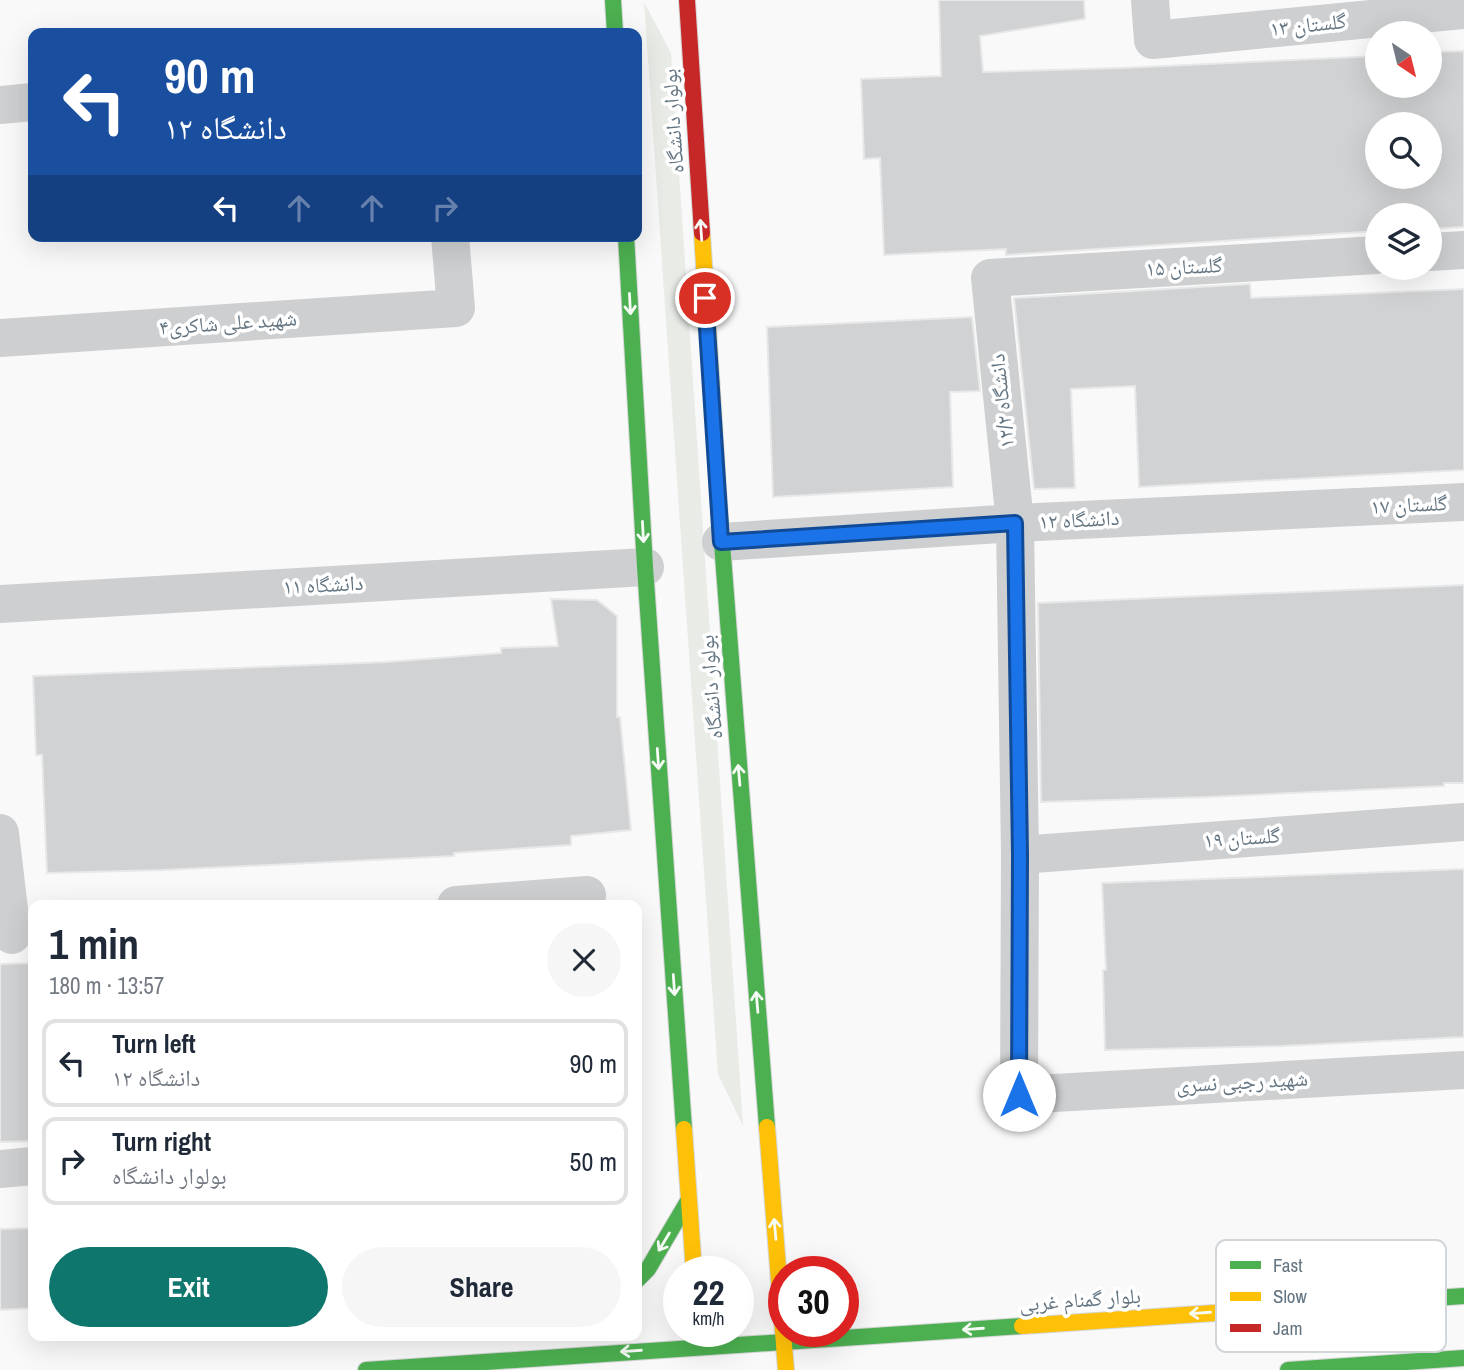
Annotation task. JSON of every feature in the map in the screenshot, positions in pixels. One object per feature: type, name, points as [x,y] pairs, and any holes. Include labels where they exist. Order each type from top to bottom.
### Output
[{"type":"main road","points":[[613,0],[615,28]]},
{"type":"main road","name":"بولوار دانشگاه","points":[[687,0],[721,542],[777,1256]]},
{"type":"main road","points":[[626,242],[645,567],[693,1256]]},
{"type":"main road","points":[[642,1275],[688,1201]]},
{"type":"main road","name":"بلوار گمنام غربی","points":[[1446,1297],[1464,1296]]},
{"type":"main road","name":"بلوار گمنام غربی","points":[[859,1336],[1216,1312]]},
{"type":"main road","points":[[551,1357],[569,1342]]},
{"type":"main road","name":"بلوار گمنام غربی","points":[[366,1370],[674,1347]]},
{"type":"main road","name":"بولوار دانشگاه","points":[[784,1347],[786,1370]]},
{"type":"main road","points":[[1288,1370],[1464,1358]]},
{"type":"street","name":"گلستان ۱۳","points":[[1150,0],[1153,40],[1464,10]]},
{"type":"street","points":[[0,105],[28,102]]},
{"type":"street","name":"شهید علی شاکری۴","points":[[0,338],[456,308],[450,242]]},
{"type":"street","points":[[1442,251],[1464,250]]},
{"type":"street","name":"گلستان ۱۵","points":[[990,278],[1365,256]]},
{"type":"street","name":"دانشگاه ۱۲/۲","points":[[990,278],[1015,523],[1020,855],[1019,1095]]},
{"type":"street","name":"گلستان ۱۷","points":[[1354,507],[1464,502]]},
{"type":"street","name":"دانشگاه ۱۲","points":[[721,542],[1015,523],[1354,507]]},
{"type":"street","name":"دانشگاه ۱۱","points":[[0,604],[645,567]]},
{"type":"street","name":"گلستان ۱۹","points":[[1020,855],[1464,822]]},
{"type":"street","points":[[0,833],[15,934]]},
{"type":"street","points":[[522,900],[587,895]]},
{"type":"street","name":"شهید رجبی نسری","points":[[1019,1095],[1464,1070]]},
{"type":"street","points":[[0,1169],[28,1166]]},
{"type":"shaded area","points":[[644,2],[671,53],[743,1126],[718,1074]]},
{"type":"building","points":[[939,0],[1084,0],[1085,19],[980,36],[983,72],[1365,57],[1365,98],[1442,98],[1442,52],[1464,51],[1464,227],[1442,228],[1442,203],[1365,203],[1365,232],[1006,255],[1006,249],[884,255],[880,158],[864,159],[861,79],[941,76]]},
{"type":"building","points":[[1250,284],[1251,298],[1464,289],[1464,470],[1139,487],[1135,386],[1071,389],[1075,488],[1034,489],[1014,298]]},
{"type":"building","points":[[972,317],[980,391],[950,392],[953,487],[773,497],[767,327]]},
{"type":"building","points":[[1464,585],[1464,783],[1208,797],[1041,802],[1038,603]]},
{"type":"building","points":[[551,599],[597,600],[617,616],[617,717],[620,717],[631,830],[571,836],[571,845],[454,853],[454,856],[47,873],[42,755],[36,755],[33,676],[387,662],[501,653],[501,648],[558,646]]},
{"type":"building","points":[[1464,869],[1464,1037],[1283,1046],[1105,1050],[1103,970],[1106,970],[1102,883]]},
{"type":"building","points":[[28,963],[28,1141],[0,1142],[0,964]]},
{"type":"building","points":[[28,1228],[28,1308],[0,1310],[0,1229]]},
{"type":"traffic: fast","points":[[613,0],[615,28]]},
{"type":"traffic: fast","points":[[626,242],[645,567],[684,1129]]},
{"type":"traffic: fast","points":[[719,504],[767,1127]]},
{"type":"traffic: fast","points":[[642,1275],[688,1201]]},
{"type":"traffic: fast","points":[[1446,1297],[1464,1296]]},
{"type":"traffic: fast","points":[[366,1370],[1022,1326]]},
{"type":"traffic: fast","points":[[1288,1370],[1464,1358]]},
{"type":"traffic: slow","points":[[702,233],[719,504]]},
{"type":"traffic: slow","points":[[767,1127],[786,1370]]},
{"type":"traffic: slow","points":[[684,1129],[693,1256]]},
{"type":"traffic: slow","points":[[1022,1326],[1216,1313]]},
{"type":"traffic: jam","points":[[687,0],[702,233]]},
{"type":"route","points":[[705,298],[721,542],[1015,523],[1020,855],[1019,1095]]}]
